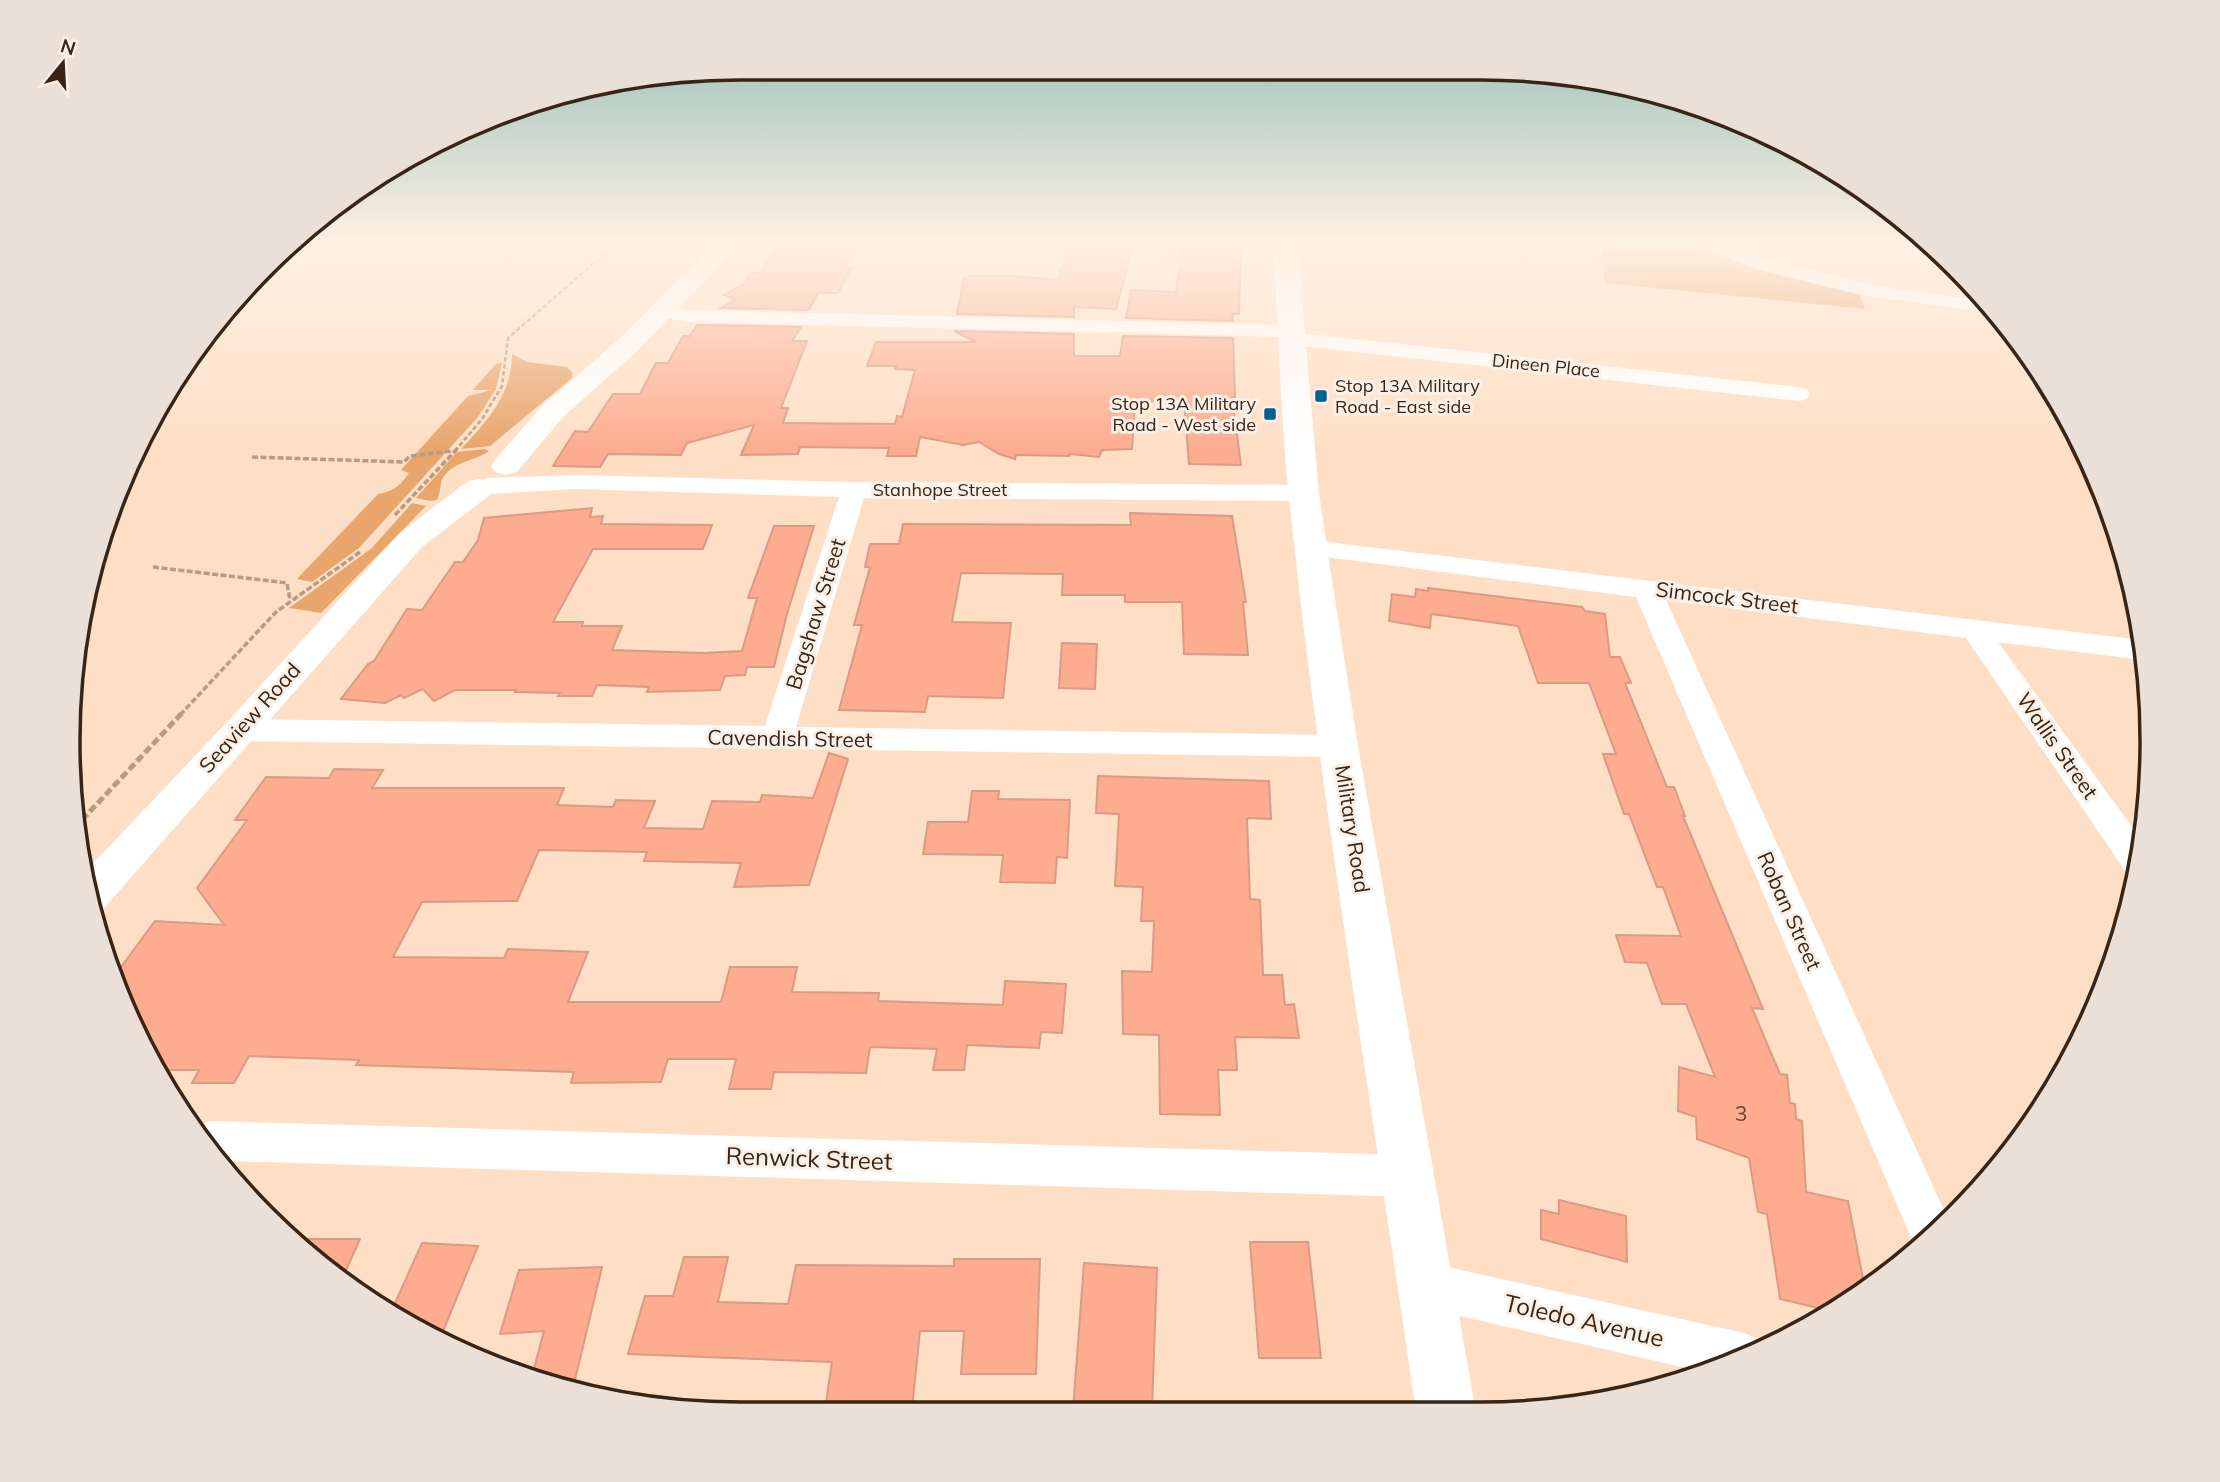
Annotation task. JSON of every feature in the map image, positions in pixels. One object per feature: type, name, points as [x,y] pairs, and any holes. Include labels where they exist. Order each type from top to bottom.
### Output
[{"type":"street","name":"Seaview Road","points":[[97,887],[242,730],[402,529],[481,472],[662,312]]},
{"type":"street","name":"Dineen Place","points":[[663,312],[689,316],[1292,335],[1800,394]]},
{"type":"street","name":"Military Road","points":[[1290,312],[1304,493],[1311,548],[1339,746],[1444,1402]]},
{"type":"street","name":"Stanhope Street","points":[[481,472],[530,486],[576,482],[854,490],[1304,493]]},
{"type":"street","name":"Bagshaw Street","points":[[777,739],[854,490]]},
{"type":"street","name":"Simcock Street","points":[[1311,548],[2133,649]]},
{"type":"street","name":"Roban Street","points":[[1646,587],[1928,1225]]},
{"type":"street","name":"Wallis Street","points":[[1975,630],[2130,851]]},
{"type":"street","name":"Cavendish Street","points":[[242,730],[1339,746]]},
{"type":"street","name":"Renwick Street","points":[[216,1141],[1407,1176]]},
{"type":"street","name":"Toledo Avenue","points":[[1425,1285],[1726,1353]]},
{"type":"path","points":[[481,472],[484,417],[502,386],[508,365],[508,338],[537,312]]},
{"type":"path","points":[[252,457],[404,462],[411,456],[481,472]]},
{"type":"path","points":[[402,529],[481,472]]},
{"type":"path","points":[[85,817],[276,612],[366,548]]},
{"type":"path","points":[[153,567],[287,583],[290,600]]},
{"type":"shaded area","points":[[512,354],[527,362],[567,367],[572,372],[572,378],[490,446],[461,449],[489,417],[503,395],[511,369]]},
{"type":"shaded area","points":[[502,363],[496,389],[478,417],[359,548],[312,582],[297,579],[378,494],[403,481],[409,473],[401,470],[468,396],[492,390],[473,390],[496,364]]},
{"type":"shaded area","points":[[485,449],[489,451],[455,467],[444,476],[437,500],[416,498],[457,452]]},
{"type":"shaded area","points":[[412,503],[426,506],[321,613],[289,608],[372,548]]},
{"type":"building","points":[[1074,312],[1074,317],[957,314]]},
{"type":"building","points":[[1127,312],[1239,312],[1232,314],[1233,321],[1126,318]]},
{"type":"building","points":[[697,325],[801,327],[792,341],[807,341],[781,408],[788,408],[783,423],[895,424],[897,416],[902,417],[915,370],[895,369],[896,366],[867,366],[876,342],[976,342],[954,331],[1074,334],[1074,356],[1120,356],[1123,336],[1233,338],[1235,397],[1232,397],[1241,465],[1189,464],[1184,402],[1135,401],[1132,449],[1102,450],[1099,457],[1070,454],[1016,455],[1015,459],[999,454],[979,442],[963,445],[920,437],[916,456],[887,456],[889,448],[800,447],[798,454],[741,455],[754,425],[687,443],[681,455],[608,454],[600,467],[553,466],[575,431],[588,432],[613,394],[640,394],[656,363],[668,363],[683,336],[690,336]]},
{"type":"building","points":[[592,508],[590,517],[603,516],[601,524],[712,525],[703,549],[593,549],[553,622],[583,622],[582,626],[622,626],[612,650],[703,653],[742,651],[757,598],[748,598],[774,526],[814,526],[774,667],[747,667],[745,675],[725,676],[720,690],[647,692],[649,687],[597,685],[592,696],[558,696],[560,693],[455,690],[434,701],[423,689],[385,703],[341,699],[368,664],[374,661],[407,609],[422,610],[455,562],[463,562],[478,540],[484,518]]},
{"type":"building","points":[[1130,513],[1232,516],[1246,602],[1243,602],[1248,655],[1184,654],[1182,602],[1125,602],[1125,595],[1062,595],[1063,574],[961,573],[952,622],[1011,623],[1003,698],[928,696],[925,712],[839,710],[862,625],[854,625],[870,567],[865,567],[870,544],[899,544],[903,524],[1131,525]]},
{"type":"building","points":[[1428,588],[1582,607],[1585,611],[1605,614],[1610,657],[1620,657],[1631,683],[1625,683],[1667,787],[1674,787],[1683,816],[1763,1009],[1752,1008],[1780,1074],[1787,1075],[1790,1103],[1795,1104],[1796,1119],[1802,1121],[1806,1192],[1848,1201],[1863,1278],[1817,1308],[1780,1299],[1767,1214],[1758,1212],[1749,1158],[1697,1139],[1696,1117],[1678,1111],[1679,1067],[1715,1077],[1686,1004],[1662,1004],[1647,963],[1625,962],[1616,935],[1681,936],[1663,887],[1657,887],[1629,814],[1624,814],[1603,754],[1616,754],[1589,683],[1538,683],[1518,626],[1431,614],[1430,628],[1389,621],[1392,594],[1415,597],[1416,589],[1428,591]]},
{"type":"building","points":[[1062,643],[1097,644],[1095,689],[1059,688]]},
{"type":"building","points":[[829,753],[848,759],[809,885],[734,887],[741,863],[644,861],[647,852],[539,850],[517,901],[422,902],[393,957],[504,958],[508,949],[588,952],[568,1002],[721,1002],[730,967],[797,967],[792,992],[879,993],[878,1001],[1003,1005],[1005,981],[1066,984],[1062,1033],[1041,1032],[1039,1048],[967,1045],[964,1070],[933,1070],[937,1049],[870,1047],[866,1073],[774,1072],[771,1089],[729,1089],[736,1059],[668,1059],[661,1082],[571,1083],[574,1072],[356,1065],[359,1060],[249,1056],[234,1083],[192,1083],[199,1070],[168,1070],[131,994],[121,967],[155,921],[224,925],[197,888],[247,820],[235,820],[266,777],[329,778],[334,769],[383,770],[372,788],[564,788],[557,805],[613,807],[616,800],[655,801],[644,828],[703,829],[712,801],[760,802],[762,795],[813,798]]},
{"type":"building","points":[[1098,776],[1269,781],[1271,819],[1247,818],[1250,899],[1260,900],[1263,975],[1282,975],[1285,1005],[1294,1004],[1299,1038],[1235,1037],[1237,1070],[1218,1070],[1220,1115],[1160,1114],[1159,1035],[1123,1034],[1122,971],[1152,972],[1154,921],[1141,921],[1143,887],[1115,886],[1119,814],[1096,813]]},
{"type":"building","points":[[972,791],[999,791],[998,799],[1070,800],[1067,858],[1057,857],[1055,883],[1000,882],[1003,855],[923,854],[928,822],[968,822]]},
{"type":"building","points":[[1559,1200],[1626,1216],[1627,1262],[1541,1239],[1541,1210],[1559,1214]]},
{"type":"building","points":[[307,1239],[360,1239],[346,1270]]},
{"type":"building","points":[[1250,1242],[1308,1242],[1321,1358],[1259,1358]]},
{"type":"building","points":[[422,1243],[478,1246],[443,1330],[395,1303]]},
{"type":"building","points":[[684,1257],[728,1257],[718,1302],[788,1304],[796,1265],[954,1266],[954,1259],[1040,1259],[1036,1374],[961,1374],[964,1331],[920,1331],[913,1402],[826,1402],[832,1362],[628,1354],[645,1296],[673,1296]]},
{"type":"building","points":[[1084,1263],[1157,1268],[1152,1402],[1074,1402]]},
{"type":"building","points":[[602,1267],[575,1380],[534,1368],[544,1331],[500,1334],[519,1270]]},
{"type":"place","name":"Stop 13A Military Road - East side","points":[[1321,396]]},
{"type":"place","name":"Stop 13A Military Road - West side","points":[[1270,414]]}]
